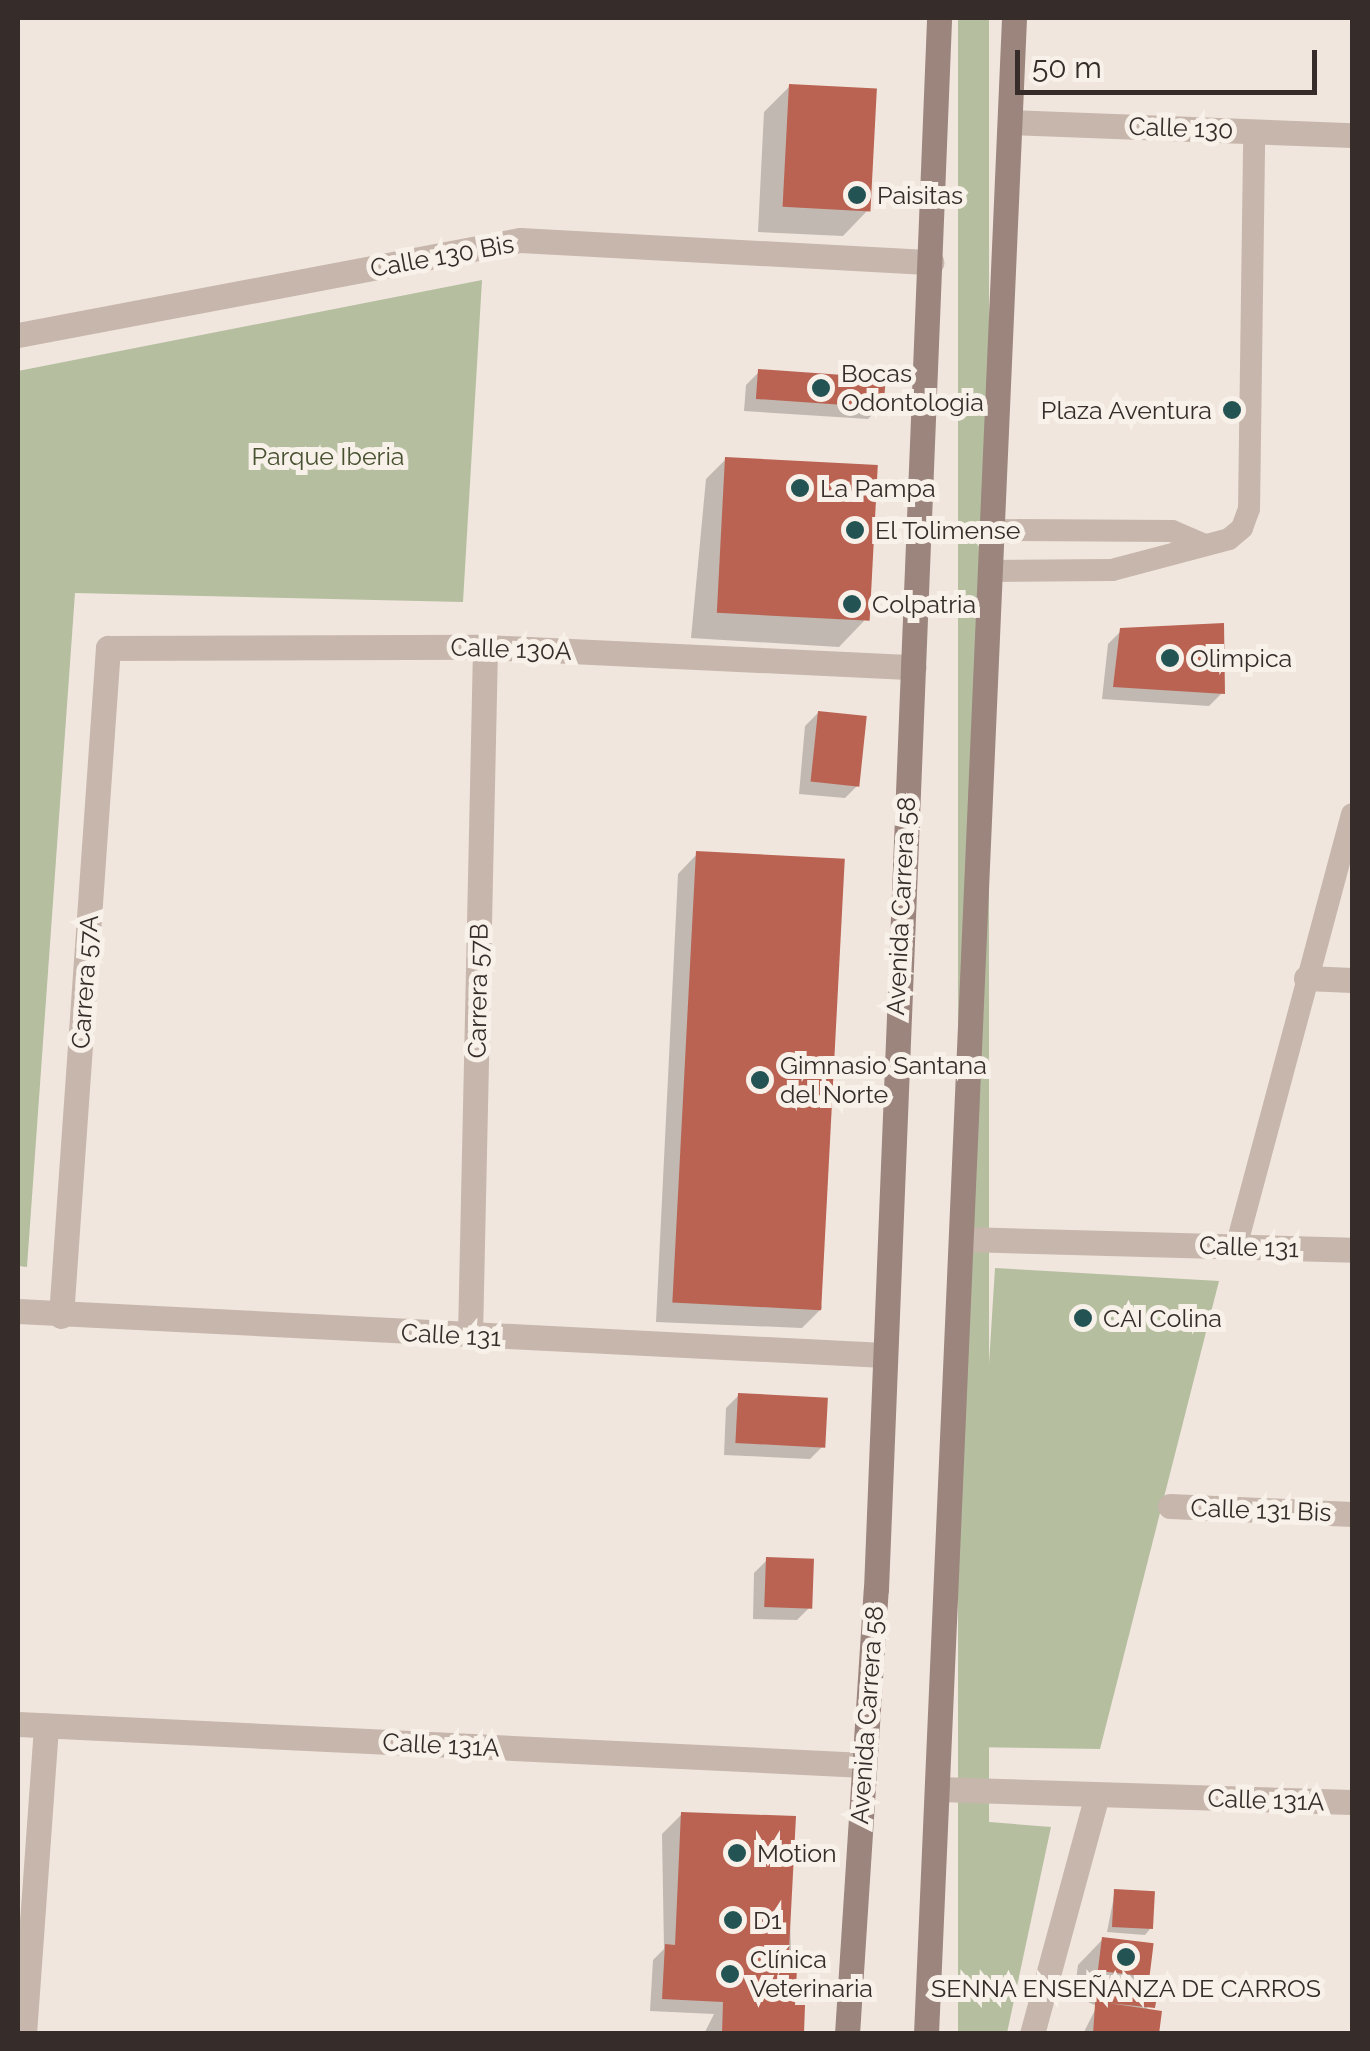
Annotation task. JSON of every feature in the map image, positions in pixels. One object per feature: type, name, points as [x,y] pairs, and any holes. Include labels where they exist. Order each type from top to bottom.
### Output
[{"type":"main road","name":"Avenida Carrera 58","points":[[846,2034],[884,1355],[939,18]]},
{"type":"main road","points":[[926,2034],[965,1240],[1014,18]]},
{"type":"street","name":"Calle 130","points":[[1010,122],[1352,135]]},
{"type":"street","name":"Calle 130 Bis","points":[[18,335],[520,240],[931,262]]},
{"type":"street","name":"Calle 130A","points":[[108,648],[485,647],[914,667]]},
{"type":"street","name":"Carrera 57B","points":[[470,1336],[485,647]]},
{"type":"street","name":"Carrera 57A","points":[[61,1316],[108,648]]},
{"type":"street","points":[[1306,978],[1352,980]]},
{"type":"street","name":"Calle 131","points":[[965,1240],[1352,1250]]},
{"type":"street","name":"Calle 131","points":[[18,1311],[884,1355]]},
{"type":"street","name":"Calle 131 Bis","points":[[1170,1506],[1352,1514]]},
{"type":"street","name":"Calle 131A","points":[[18,1724],[864,1765]]},
{"type":"street","points":[[24,2034],[46,1726]]},
{"type":"street","name":"Calle 131A","points":[[939,1790],[1352,1802]]},
{"type":"street","points":[[1032,2034],[1097,1795]]},
{"type":"lane","points":[[992,570],[1112,570],[1206,545],[1242,528],[1248,509],[1254,131]]},
{"type":"lane","points":[[994,530],[1172,531],[1206,545]]},
{"type":"lane","points":[[1236,1247],[1352,814]]},
{"type":"green space","points":[[958,18],[989,18],[989,2034],[958,2034]]},
{"type":"green space","name":"Parque Iberia","points":[[482,280],[463,602],[75,593],[27,1267],[18,1266],[18,371]]},
{"type":"green space","points":[[995,1268],[1219,1281],[1100,1749],[965,1747]]},
{"type":"green space","points":[[977,1821],[1051,1827],[1007,2033],[964,2033]]},
{"type":"building","points":[[789,84],[877,89],[870,211],[783,207]]},
{"type":"building","name":"Bocas Odontologia","points":[[758,369],[886,378],[884,408],[756,399]]},
{"type":"building","points":[[725,457],[878,465],[870,621],[717,613]]},
{"type":"building","name":"Olimpica","points":[[1224,623],[1225,694],[1113,687],[1120,628]]},
{"type":"building","points":[[818,711],[867,716],[859,787],[811,782]]},
{"type":"building","name":"Gimnasio Santana del Norte","points":[[696,851],[845,859],[821,1310],[672,1302]]},
{"type":"building","points":[[738,1393],[828,1398],[825,1448],[735,1443]]},
{"type":"building","points":[[766,1557],[814,1559],[812,1609],[764,1607]]},
{"type":"building","points":[[681,1812],[796,1816],[789,1950],[798,1950],[795,2005],[805,2005],[804,2034],[722,2034],[723,2002],[662,1999],[665,1944],[675,1945]]},
{"type":"building","points":[[1114,1889],[1155,1891],[1153,1929],[1112,1927]]},
{"type":"building","name":"SENNA ENSEÑANZA DE CARROS","points":[[1102,1937],[1154,1943],[1149,1977],[1098,1971]]},
{"type":"building","points":[[1097,1975],[1159,1984],[1155,2008],[1108,2003],[1162,2011],[1159,2034],[1093,2034]]},
{"type":"place","name":"Paisitas","points":[[857,195]]},
{"type":"place","name":"Bocas Odontologia","points":[[821,388]]},
{"type":"place","name":"Plaza Aventura","points":[[1232,410]]},
{"type":"place","name":"La Pampa","points":[[800,488]]},
{"type":"place","name":"El Tolimense","points":[[855,530]]},
{"type":"place","name":"Colpatria","points":[[852,604]]},
{"type":"place","name":"Olimpica","points":[[1170,658]]},
{"type":"place","name":"Gimnasio Santana del Norte","points":[[760,1080]]},
{"type":"place","name":"CAI Colina","points":[[1083,1318]]},
{"type":"place","name":"Motion","points":[[737,1853]]},
{"type":"place","name":"D1","points":[[733,1920]]},
{"type":"place","name":"SENNA ENSEÑANZA DE CARROS","points":[[1126,1957]]},
{"type":"place","name":"Clínica Veterinaria","points":[[730,1974]]}]
